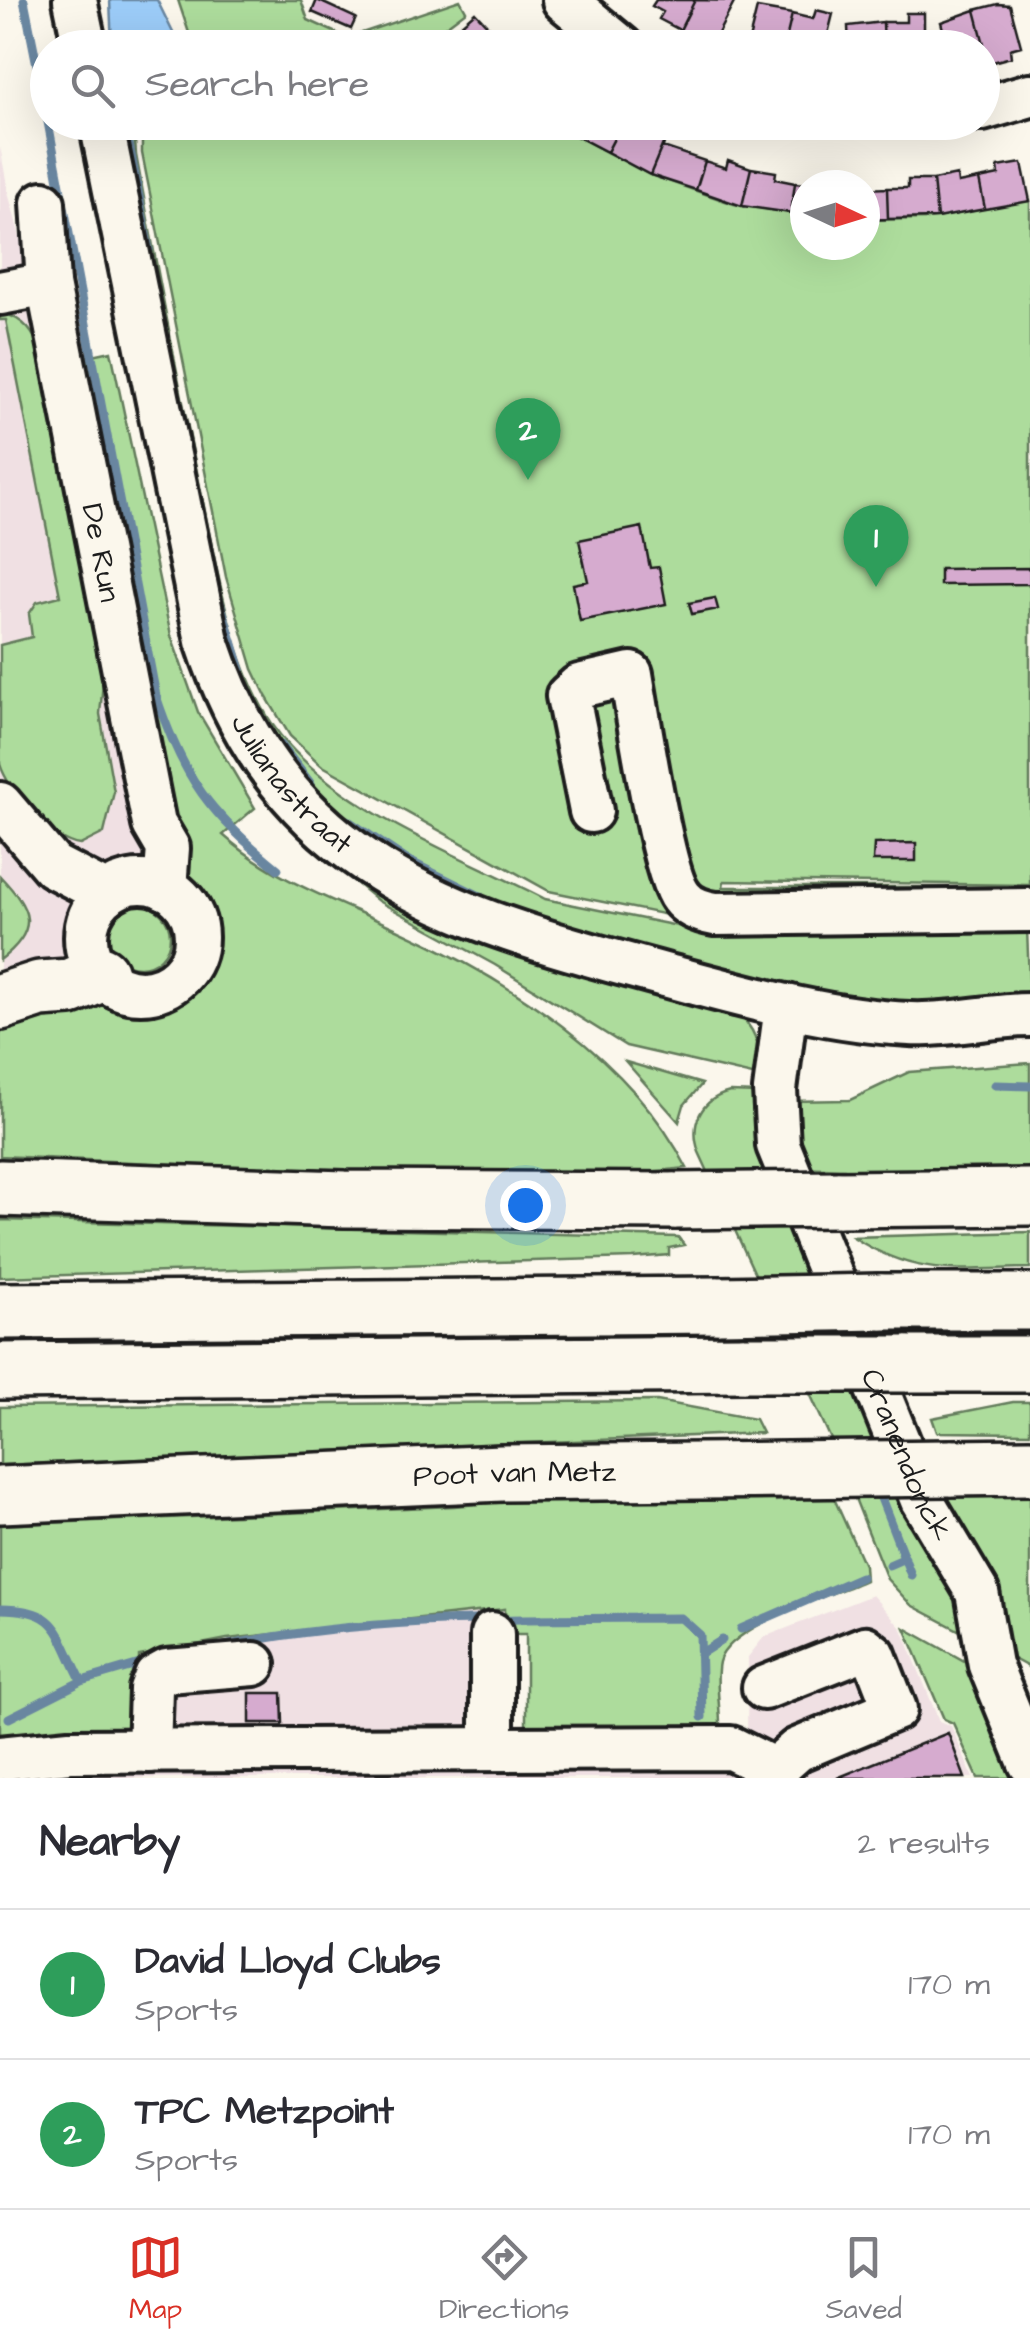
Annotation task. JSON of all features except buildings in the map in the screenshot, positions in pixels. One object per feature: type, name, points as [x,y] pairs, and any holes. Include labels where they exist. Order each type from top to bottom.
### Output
[{"type":"highway","points":[[20,995],[70,987],[114,917]]},
{"type":"highway","points":[[0,1188],[417,1200],[1030,1196]]},
{"type":"highway","points":[[0,1311],[1030,1302]]},
{"type":"highway","points":[[0,1371],[1030,1364]]},
{"type":"highway","name":"Poot van Metz","points":[[0,1495],[502,1472],[1030,1467]]},
{"type":"street","points":[[75,0],[81,30]]},
{"type":"street","points":[[564,0],[600,30]]},
{"type":"street","points":[[1000,103],[1030,94]]},
{"type":"street","name":"Julianastraat","points":[[104,140],[199,614],[224,688],[270,768],[348,851],[398,884],[458,913],[536,942],[848,1019],[967,1023]]},
{"type":"street","name":"De Run","points":[[43,204],[48,284],[154,824],[168,848],[114,917]]},
{"type":"street","points":[[0,293],[48,284]]},
{"type":"street","points":[[592,811],[568,696],[579,686],[630,674],[668,861],[681,898],[696,909],[715,914],[1030,910]]},
{"type":"street","points":[[0,804],[53,866],[114,917]]},
{"type":"street","points":[[0,842],[23,867],[114,917]]},
{"type":"street","name":"Cranendonck","points":[[786,1006],[775,1090],[778,1146],[922,1500],[978,1592],[990,1665],[1030,1763]]},
{"type":"street","points":[[967,1023],[996,1015],[1030,1015]]},
{"type":"street","points":[[967,1023],[996,1034],[1030,1034]]},
{"type":"street","points":[[492,1634],[492,1749]]},
{"type":"street","points":[[0,1758],[149,1751],[731,1748],[775,1775],[797,1750],[895,1709],[874,1655],[866,1648],[764,1688]]},
{"type":"street","points":[[149,1751],[151,1689],[156,1677],[167,1671],[254,1664]]},
{"type":"shaded area","points":[[0,147],[9,196],[261,1127],[0,1111]]},
{"type":"shaded area","points":[[872,1595],[902,1629],[939,1721],[951,1726],[973,1778],[0,1778],[0,1719],[138,1656],[506,1609],[508,1736],[747,1734],[748,1657],[764,1637]]},
{"type":"green space","points":[[178,0],[301,0],[308,20],[330,30],[188,30]]},
{"type":"green space","points":[[460,0],[466,11],[442,29],[371,30]]},
{"type":"green space","points":[[116,140],[135,140],[166,316],[219,579],[238,652],[267,716],[312,768],[374,813],[545,899],[712,933],[1027,929],[1030,1008],[854,1004],[586,942],[402,865],[308,794],[227,659]]},
{"type":"green space","points":[[142,140],[584,140],[648,174],[734,204],[790,213],[790,260],[880,260],[880,220],[930,219],[1030,200],[1030,885],[724,881],[723,887],[1030,887],[1030,901],[722,902],[660,881],[667,915],[549,891],[321,765],[290,736],[253,669],[226,577]]},
{"type":"green space","points":[[0,312],[28,328],[44,357],[105,661],[100,714],[114,792],[104,833],[80,845],[57,835],[32,814],[0,764],[0,645],[32,637],[29,614],[37,602],[60,596],[6,320],[0,320]]},
{"type":"green space","points":[[111,351],[171,636],[198,712],[255,808],[223,835],[284,877],[481,972],[562,1026],[634,1091],[687,1168],[638,1173],[615,1184],[0,1156],[0,1018],[102,994],[135,1003],[174,993],[195,974],[207,936],[203,910],[184,878],[79,358]]},
{"type":"green space","points":[[292,817],[732,1008],[756,1039],[761,1077],[626,1046],[495,965],[378,901],[327,859]]},
{"type":"green space","points":[[0,876],[19,899],[27,919],[22,938],[0,960]]},
{"type":"green space","points":[[139,905],[161,914],[170,936],[161,958],[139,967],[117,958],[108,936],[117,914]]},
{"type":"green space","points":[[626,1062],[702,1084],[684,1105],[679,1122]]},
{"type":"green space","points":[[1030,1063],[1030,1179],[845,1178],[844,1169],[800,1167],[788,1101],[850,1100],[909,1072]]},
{"type":"green space","points":[[730,1092],[757,1093],[952,1571],[968,1635],[911,1605],[887,1579],[835,1448],[699,1152],[696,1132],[700,1114],[712,1100]]},
{"type":"green space","points":[[0,1220],[678,1237],[684,1245],[669,1248],[669,1255],[633,1258],[0,1277]]},
{"type":"green space","points":[[1030,1232],[1030,1268],[918,1265],[853,1237]]},
{"type":"green space","points":[[718,1327],[724,1341],[0,1353],[0,1330]]},
{"type":"green space","points":[[657,1401],[755,1419],[762,1433],[0,1465],[0,1407]]},
{"type":"green space","points":[[1030,1402],[1030,1433],[937,1432],[932,1418]]},
{"type":"green space","points":[[1030,1480],[1030,1668],[1008,1656],[932,1492]]},
{"type":"green space","points":[[670,1488],[775,1488],[776,1501],[833,1496],[864,1565],[865,1580],[761,1624],[727,1649],[719,1662],[720,1724],[714,1730],[526,1733],[526,1634],[506,1634],[505,1609],[227,1639],[139,1656],[138,1737],[0,1743],[0,1525],[454,1506]]},
{"type":"green space","points":[[905,1628],[975,1667],[1020,1778],[978,1778],[953,1723],[944,1719]]},
{"type":"water","points":[[110,0],[157,0],[172,30],[111,30]]},
{"type":"waterway","points":[[24,0],[30,30]]},
{"type":"waterway","points":[[51,140],[156,696],[177,751],[202,793],[234,831],[278,869]]},
{"type":"waterway","points":[[128,140],[149,250]]},
{"type":"waterway","points":[[219,599],[241,670]]},
{"type":"waterway","points":[[281,745],[311,784]]},
{"type":"waterway","points":[[347,820],[405,859],[480,896]]},
{"type":"waterway","points":[[995,1085],[1030,1086]]},
{"type":"waterway","points":[[881,1498],[911,1575]]},
{"type":"waterway","points":[[889,1565],[905,1558]]},
{"type":"waterway","points":[[741,1629],[861,1577]]},
{"type":"waterway","points":[[0,1609],[35,1613],[46,1619],[61,1637],[82,1681]]},
{"type":"waterway","points":[[224,1646],[394,1624],[681,1618],[700,1635],[702,1717]]},
{"type":"waterway","points":[[700,1654],[722,1640]]},
{"type":"waterway","points":[[9,1718],[82,1681],[150,1661]]},
{"type":"place","name":"TPC Metzpoint","points":[[528,480]]},
{"type":"place","name":"David Lloyd Clubs","points":[[876,587]]}]
